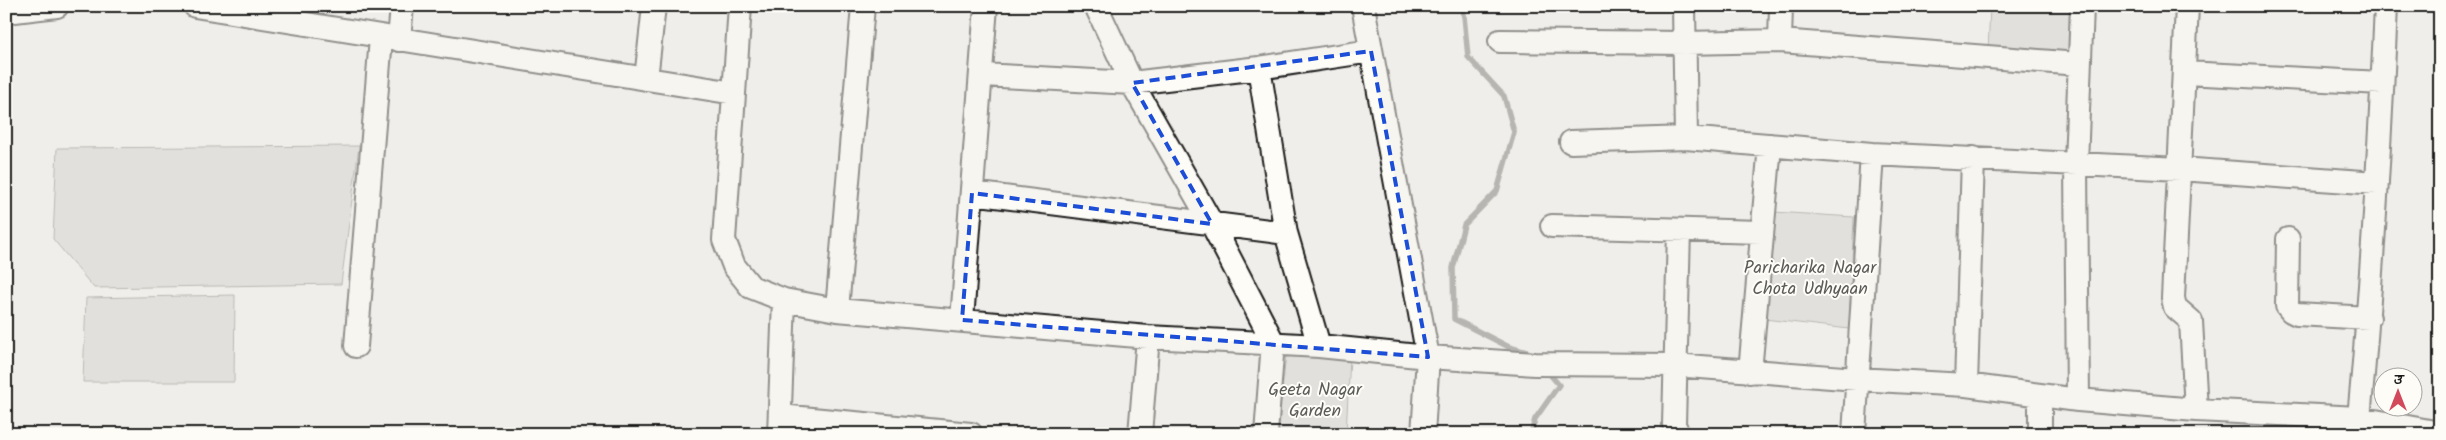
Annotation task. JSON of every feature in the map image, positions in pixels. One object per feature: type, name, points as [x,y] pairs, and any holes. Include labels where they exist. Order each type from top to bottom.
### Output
[{"type":"street","points":[[6,12],[58,6]]},
{"type":"street","points":[[196,6],[390,39],[734,93]]},
{"type":"street","points":[[356,346],[390,39],[402,6]]},
{"type":"street","points":[[646,79],[654,6]]},
{"type":"street","points":[[740,6],[724,240],[734,266],[751,287],[784,300],[838,310],[1148,337],[1273,342],[1428,357],[1535,364],[1674,365],[1750,372],[1966,385],[2078,400],[2196,410],[2359,418],[2440,433]]},
{"type":"street","points":[[838,310],[863,6]]},
{"type":"street","points":[[962,320],[986,6]]},
{"type":"street","points":[[1096,6],[1132,83],[1212,224],[1273,342],[1266,434]]},
{"type":"street","points":[[1363,6],[1428,357],[1423,434]]},
{"type":"street","points":[[1684,6],[1686,138]]},
{"type":"street","points":[[1780,41],[1781,6]]},
{"type":"street","points":[[2078,400],[2076,164],[2082,6]]},
{"type":"street","points":[[2187,6],[2173,298],[2175,307],[2191,321],[2196,410]]},
{"type":"street","points":[[2359,418],[2369,318],[2386,6]]},
{"type":"street","points":[[1500,41],[1685,43],[1780,41],[2079,64]]},
{"type":"street","points":[[982,75],[1132,83],[1259,68],[1372,51]]},
{"type":"street","points":[[1259,68],[1286,233],[1319,346]]},
{"type":"street","points":[[2184,73],[2382,83]]},
{"type":"street","points":[[1571,142],[1686,138],[1872,154],[2180,169],[2377,183]]},
{"type":"street","points":[[1750,372],[1770,146]]},
{"type":"street","points":[[1854,434],[1872,154]]},
{"type":"street","points":[[1966,385],[1973,158]]},
{"type":"street","points":[[972,193],[1286,233]]},
{"type":"street","points":[[1552,226],[1761,232]]},
{"type":"street","points":[[1678,434],[1674,424],[1674,365],[1679,230]]},
{"type":"street","points":[[2288,239],[2287,306],[2291,311],[2297,314],[2369,318]]},
{"type":"street","points":[[784,300],[779,425],[971,434]]},
{"type":"street","points":[[1140,434],[1148,337]]},
{"type":"street","points":[[2040,394],[2040,434]]},
{"type":"highlighted area","points":[[1371,51],[1428,357],[962,320],[972,193],[1212,224],[1132,83]]},
{"type":"green space","points":[[1990,6],[2075,6],[2071,57],[1988,52]]},
{"type":"green space","points":[[359,146],[341,284],[94,288],[53,239],[57,148]]},
{"type":"green space","name":"Paricharika Nagar Chota Udhyaan","points":[[1774,212],[1854,217],[1849,329],[1764,319]]},
{"type":"green space","points":[[235,295],[234,382],[83,382],[86,298]]},
{"type":"green space","name":"Geeta Nagar Garden","points":[[1287,347],[1350,357],[1346,434],[1277,434]]},
{"type":"green space","points":[[790,424],[902,434],[789,434]]},
{"type":"waterway","points":[[1463,6],[1468,57],[1504,96],[1514,132],[1497,191],[1464,225],[1453,268],[1454,319],[1509,347],[1534,354]]},
{"type":"waterway","points":[[1531,434],[1535,419],[1559,385],[1547,371]]}]
